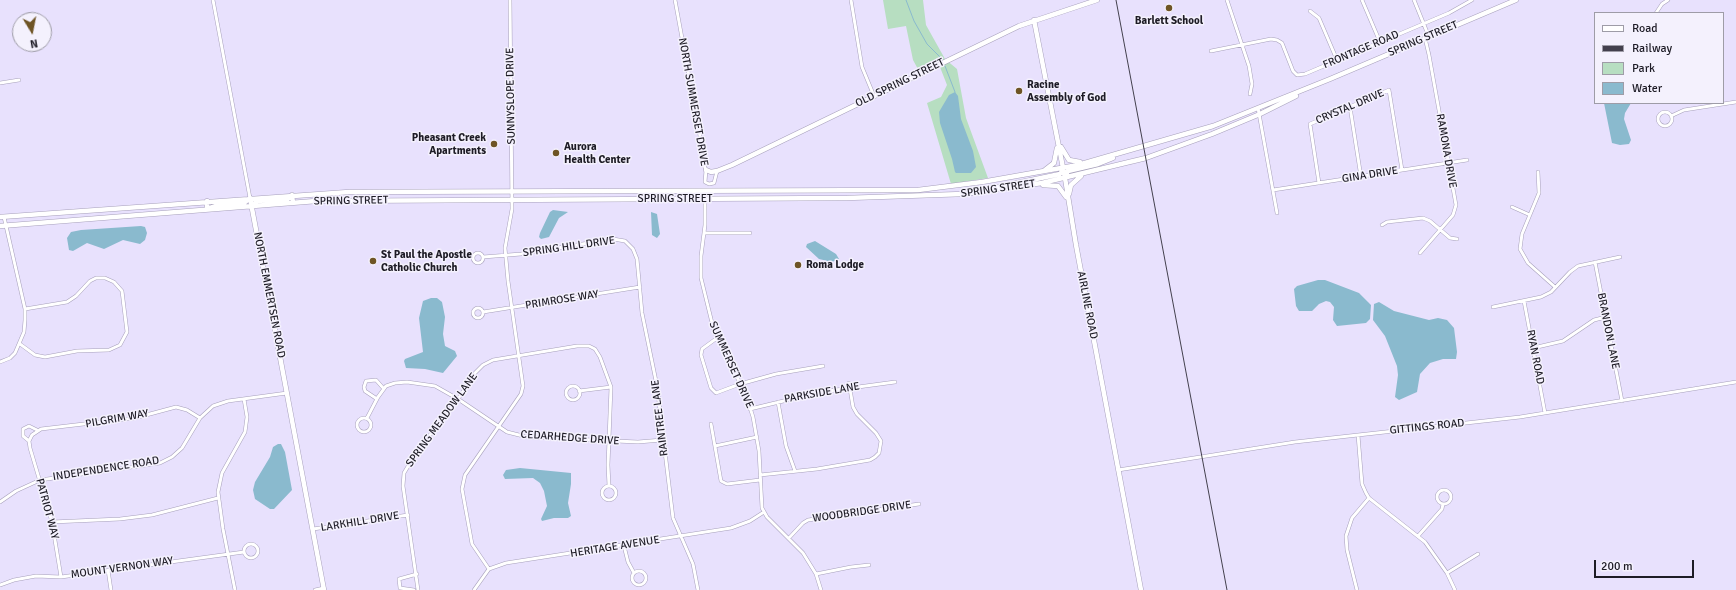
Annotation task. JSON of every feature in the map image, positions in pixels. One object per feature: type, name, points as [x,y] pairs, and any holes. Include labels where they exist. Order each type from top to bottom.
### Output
[{"type":"main road","name":"OLD SPRING STREET","points":[[717,171],[1034,20],[1097,0]]},
{"type":"main road","name":"SPRING STREET","points":[[2,217],[250,198],[388,192],[918,190],[1063,168],[1125,152],[1213,126],[1330,79],[1516,0]]},
{"type":"main road","name":"AIRLINE ROAD","points":[[1034,20],[1065,178],[1141,590]]},
{"type":"main road","name":"SPRING STREET","points":[[3,225],[293,203],[387,200],[905,197],[978,192],[1031,185],[1065,178],[1152,156],[1260,114],[1330,79]]},
{"type":"main road","points":[[1057,140],[1069,160],[1075,162],[1094,160]]},
{"type":"main road","points":[[1039,172],[1048,168],[1054,163],[1057,140]]},
{"type":"main road","points":[[1065,178],[1068,171],[1104,162],[1125,152]]},
{"type":"main road","points":[[978,192],[1060,174],[1063,168]]},
{"type":"main road","points":[[706,170],[711,172],[717,171]]},
{"type":"main road","points":[[1068,200],[1070,188],[1074,182],[1087,173]]},
{"type":"main road","points":[[1031,185],[1058,186],[1068,200]]},
{"type":"main road","points":[[387,200],[388,192]]},
{"type":"main road","points":[[459,192],[459,200]]},
{"type":"main road","points":[[252,206],[257,202],[288,199],[292,196],[293,203]]},
{"type":"main road","name":"NORTH EMMERTSEN ROAD","points":[[250,198],[324,589]]},
{"type":"main road","points":[[206,201],[208,209],[216,206],[244,203],[250,198]]},
{"type":"main road","points":[[122,208],[123,216]]},
{"type":"street","name":"NORTH EMMERTSEN ROAD","points":[[213,0],[250,198]]},
{"type":"street","name":"SUNNYSLOPE DRIVE","points":[[499,427],[522,390],[523,377],[512,308],[505,243],[511,220],[512,200],[510,0]]},
{"type":"street","name":"NORTH SUMMERSET DRIVE","points":[[675,0],[702,147],[703,163],[706,170],[705,182],[709,184],[714,183],[717,171]]},
{"type":"street","points":[[851,0],[862,67],[874,96]]},
{"type":"street","points":[[1228,0],[1243,45],[1252,84],[1250,94]]},
{"type":"street","points":[[1362,0],[1380,42]]},
{"type":"street","name":"RAMONA DRIVE","points":[[1414,0],[1424,23],[1427,38],[1455,208],[1453,215],[1420,253]]},
{"type":"street","name":"FRONTAGE ROAD","points":[[1243,45],[1271,39],[1277,40],[1282,43],[1294,71],[1298,75],[1305,74],[1449,13],[1472,0]]},
{"type":"street","points":[[1657,12],[1662,4],[1668,0]]},
{"type":"street","points":[[1310,11],[1319,18],[1337,60]]},
{"type":"street","points":[[1210,51],[1243,45]]},
{"type":"street","points":[[0,82],[19,80]]},
{"type":"street","name":"CRYSTAL DRIVE","points":[[1319,183],[1310,124],[1389,90],[1402,170]]},
{"type":"street","points":[[1724,104],[1736,102]]},
{"type":"street","points":[[1671,116],[1684,110],[1722,104]]},
{"type":"street","points":[[1350,107],[1361,177]]},
{"type":"street","points":[[1258,108],[1277,213]]},
{"type":"street","points":[[1666,112],[1671,116],[1672,120],[1668,125],[1664,126],[1659,122],[1661,114],[1666,112]]},
{"type":"street","name":"GINA DRIVE","points":[[1273,190],[1467,160]]},
{"type":"street","points":[[1538,172],[1539,193],[1521,239],[1522,253],[1528,263],[1555,288]]},
{"type":"street","name":"SUMMERSET DRIVE","points":[[705,192],[705,233],[700,256],[701,278],[711,322],[750,409],[757,438],[760,498],[764,512]]},
{"type":"street","points":[[1512,207],[1530,215]]},
{"type":"street","points":[[0,362],[10,358],[15,353],[20,344],[25,326],[25,309],[2,217]]},
{"type":"street","points":[[1382,225],[1387,222],[1423,218],[1450,238],[1457,239]]},
{"type":"street","points":[[705,233],[750,233]]},
{"type":"street","name":"SPRING HILL DRIVE","points":[[483,257],[506,256],[613,239],[620,240],[630,245]]},
{"type":"street","name":"RAINTREE LANE","points":[[630,245],[637,259],[642,313],[657,386],[662,440],[673,518],[693,564],[698,590]]},
{"type":"street","points":[[1493,307],[1541,297],[1555,288],[1574,269],[1595,262],[1620,257]]},
{"type":"street","name":"BRANDON LANE","points":[[1595,262],[1622,401]]},
{"type":"street","points":[[20,344],[35,355],[45,357],[76,351],[103,351],[120,345],[127,332],[122,291],[112,280],[96,278],[86,284],[78,295],[67,302],[25,309]]},
{"type":"street","name":"PRIMROSE WAY","points":[[484,312],[640,288]]},
{"type":"street","name":"RYAN ROAD","points":[[1524,301],[1545,413]]},
{"type":"street","points":[[1533,348],[1563,341],[1594,320],[1606,317]]},
{"type":"street","points":[[718,338],[702,349],[701,354],[712,390],[716,393],[740,384],[776,374],[823,366]]},
{"type":"street","name":"SPRING MEADOW LANE","points":[[418,590],[417,574],[403,486],[404,473],[416,454],[458,399],[475,373],[483,365],[493,360],[582,346],[594,348],[600,357],[611,387]]},
{"type":"street","points":[[367,418],[384,389],[376,380],[366,381],[364,387],[365,391],[377,399]]},
{"type":"street","name":"PARKSIDE LANE","points":[[750,409],[850,388],[895,382]]},
{"type":"street","name":"GITTINGS ROAD","points":[[1118,470],[1295,442],[1545,413],[1736,382]]},
{"type":"street","name":"CEDARHEDGE DRIVE","points":[[384,389],[395,383],[421,383],[435,386],[458,399],[507,432],[527,438],[638,442],[662,440]]},
{"type":"street","points":[[760,475],[870,460],[879,453],[881,441],[880,436],[857,414],[849,383]]},
{"type":"street","points":[[579,391],[578,398],[574,400],[568,398],[566,394],[570,387],[574,387],[579,391],[611,387],[608,441],[609,486]]},
{"type":"street","name":"INDEPENDENCE ROAD","points":[[0,502],[16,491],[40,480],[160,463],[172,457],[182,448],[200,418],[217,404],[287,393]]},
{"type":"street","points":[[235,590],[218,498],[221,477],[245,432],[247,417],[244,399]]},
{"type":"street","points":[[778,402],[786,446],[795,471]]},
{"type":"street","name":"PILGRIM WAY","points":[[37,430],[135,418],[176,407],[187,410],[200,418]]},
{"type":"street","points":[[362,418],[367,418],[370,421],[370,427],[365,431],[361,431],[358,427],[358,423],[362,418]]},
{"type":"street","points":[[711,424],[721,481],[727,484],[760,480]]},
{"type":"street","name":"PATRIOT WAY","points":[[37,430],[29,426],[23,429],[23,436],[30,441],[52,522],[61,577]]},
{"type":"street","points":[[474,590],[489,569],[472,544],[462,489],[465,475],[499,427]]},
{"type":"street","points":[[30,441],[32,435],[37,430]]},
{"type":"street","points":[[1358,435],[1362,484],[1370,498],[1418,536],[1447,573],[1455,590]]},
{"type":"street","points":[[715,446],[757,438]]},
{"type":"street","points":[[609,486],[613,488],[616,494],[609,500],[605,498],[602,493],[605,487],[609,486]]},
{"type":"street","points":[[1444,490],[1450,493],[1451,497],[1450,502],[1443,504],[1438,500],[1437,495],[1440,491],[1444,490]]},
{"type":"street","points":[[52,522],[110,520],[152,515],[218,498]]},
{"type":"street","points":[[1357,590],[1347,550],[1346,536],[1348,526],[1352,518],[1370,498]]},
{"type":"street","name":"WOODBRIDGE DRIVE","points":[[789,538],[797,528],[808,520],[919,504]]},
{"type":"street","points":[[1418,536],[1442,509],[1443,504]]},
{"type":"street","points":[[764,512],[803,553],[816,574],[821,590]]},
{"type":"street","name":"HERITAGE AVENUE","points":[[489,569],[506,563],[624,546],[731,528],[750,521],[764,512]]},
{"type":"street","name":"LARKHILL DRIVE","points":[[313,529],[408,515]]},
{"type":"street","name":"MOUNT VERNON WAY","points":[[249,544],[255,545],[257,549],[256,555],[252,557],[247,556],[244,552],[245,546],[249,544]]},
{"type":"street","points":[[624,546],[628,562],[634,573],[632,579],[635,583],[641,584],[644,582],[646,578],[644,573],[640,571],[634,573]]},
{"type":"street","name":"MOUNT VERNON WAY","points":[[0,585],[29,577],[61,577],[244,552]]},
{"type":"street","points":[[1447,573],[1478,554]]},
{"type":"street","points":[[816,574],[869,565]]},
{"type":"street","points":[[108,570],[111,590]]},
{"type":"street","points":[[414,590],[400,588],[399,579],[417,574]]},
{"type":"street","points":[[315,590],[324,589]]},
{"type":"green space","points":[[883,0],[923,0],[926,25],[945,59],[957,69],[966,118],[988,178],[951,184],[927,103],[941,97],[947,85],[938,62],[919,71],[913,60],[906,26],[888,29]]},
{"type":"water","points":[[955,92],[958,96],[961,119],[973,151],[976,167],[971,173],[955,172],[940,123],[939,112],[949,95]]},
{"type":"water","points":[[1604,104],[1630,104],[1625,113],[1624,119],[1631,140],[1629,144],[1620,145],[1612,143]]},
{"type":"water","points":[[553,210],[568,212],[559,218],[549,237],[541,239],[539,237],[540,233],[550,212]]},
{"type":"water","points":[[651,212],[657,214],[660,234],[657,238],[652,235]]},
{"type":"water","points":[[141,226],[145,227],[147,233],[145,240],[140,244],[123,240],[104,249],[87,243],[73,251],[69,250],[67,238],[71,232]]},
{"type":"water","points":[[815,241],[836,254],[839,259],[832,262],[819,259],[806,247],[807,244]]},
{"type":"water","points":[[1318,280],[1325,280],[1359,293],[1371,305],[1370,319],[1366,323],[1337,326],[1333,320],[1334,307],[1330,302],[1326,301],[1319,304],[1312,311],[1299,311],[1296,306],[1294,289],[1297,286]]},
{"type":"water","points":[[431,298],[437,298],[442,302],[445,317],[443,334],[445,346],[455,351],[457,356],[443,373],[425,369],[406,368],[404,361],[405,359],[423,352],[419,318],[423,301]]},
{"type":"water","points":[[1379,302],[1394,311],[1429,320],[1438,318],[1447,320],[1454,328],[1457,352],[1456,359],[1443,359],[1430,363],[1420,374],[1417,392],[1399,400],[1395,397],[1398,375],[1397,366],[1385,336],[1373,320],[1374,304]]},
{"type":"water","points":[[281,444],[285,452],[292,490],[274,509],[270,509],[255,499],[253,490],[255,482],[270,457],[273,447]]},
{"type":"water","points":[[520,468],[571,473],[568,503],[571,516],[568,518],[554,518],[542,521],[541,519],[547,506],[544,491],[540,483],[533,478],[505,479],[503,475],[506,470]]},
{"type":"waterway","points":[[906,0],[914,21],[927,44],[941,58]]},
{"type":"waterway","points":[[945,66],[955,92]]},
{"type":"railway","points":[[1116,0],[1227,590]]},
{"type":"place","name":"Barlett School","points":[[1169,8]]},
{"type":"place","name":"Racine Assembly of God","points":[[1019,91]]},
{"type":"place","name":"Pheasant Creek Apartments","points":[[494,144]]},
{"type":"place","name":"Aurora Health Center","points":[[556,153]]},
{"type":"place","name":"St Paul the Apostle Catholic Church","points":[[373,261]]},
{"type":"place","name":"Roma Lodge","points":[[798,265]]}]
